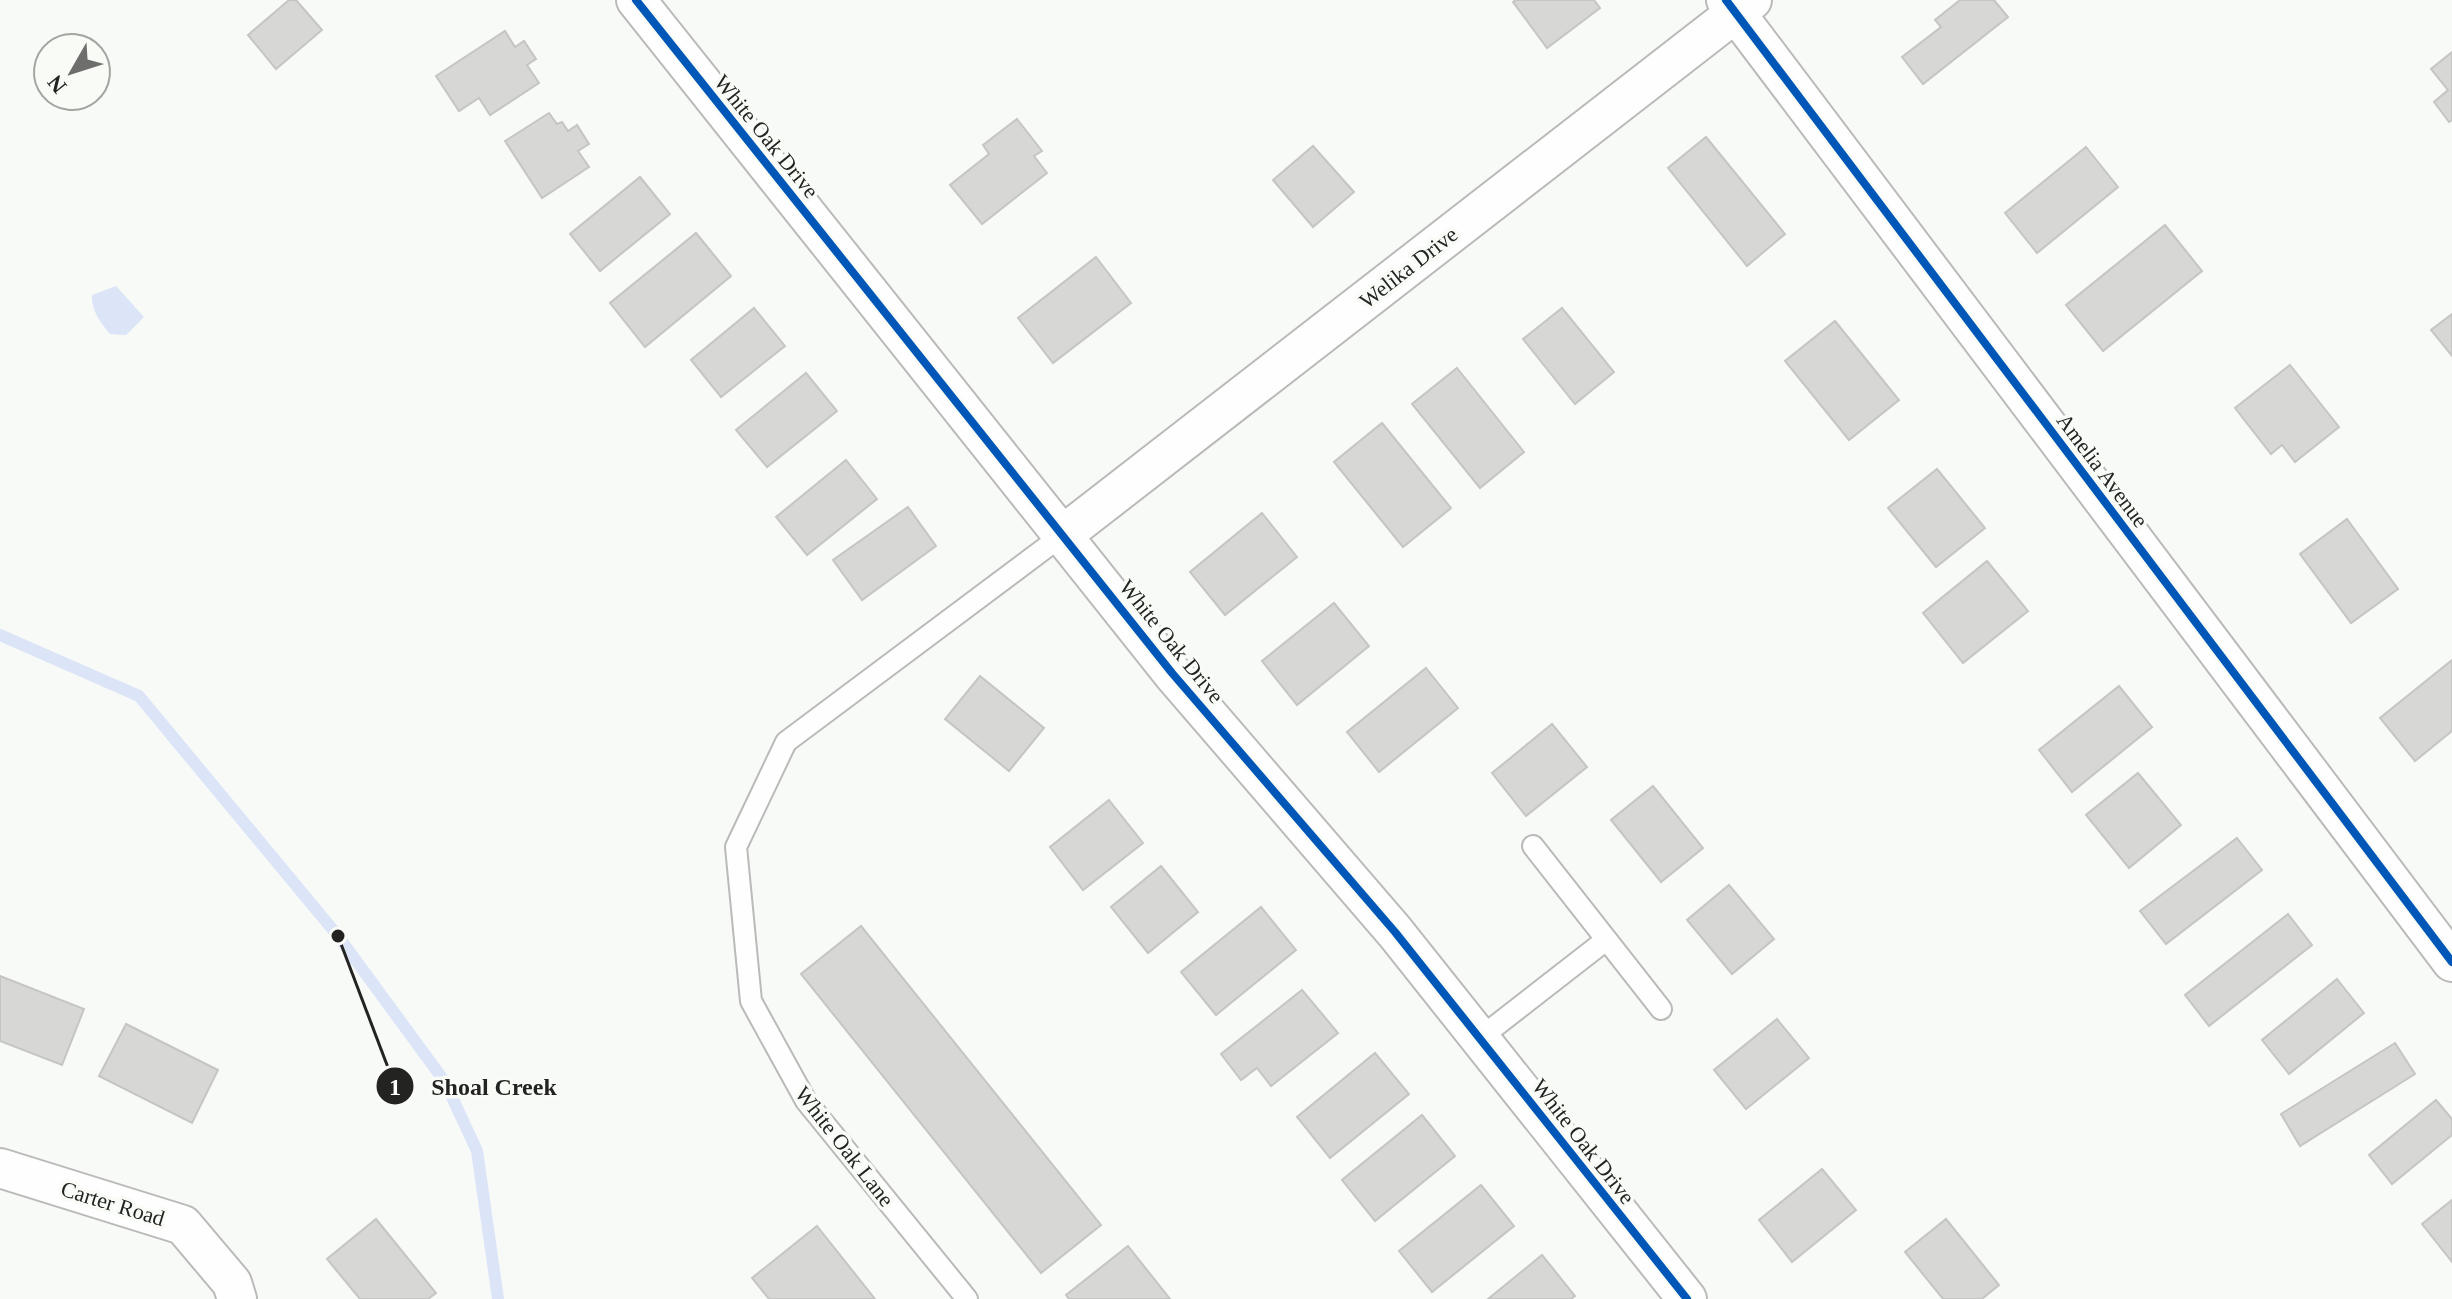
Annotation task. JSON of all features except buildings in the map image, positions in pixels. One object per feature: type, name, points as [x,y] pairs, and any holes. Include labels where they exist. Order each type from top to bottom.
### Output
[{"type":"street","name":"White Oak Drive","points":[[636,0],[1172,673],[1395,932],[1687,1299]]},
{"type":"street","name":"Welika Drive","points":[[1064,534],[1738,4]]},
{"type":"street","name":"Amelia Avenue","points":[[1738,4],[2452,962]]},
{"type":"street","name":"Carter Road","points":[[0,1168],[183,1225],[232,1283],[237,1299]]},
{"type":"lane","name":"White Oak Lane","points":[[967,1299],[806,1101],[751,1001],[736,847],[786,742],[1064,534]]},
{"type":"lane","points":[[1533,846],[1661,1009]]},
{"type":"lane","points":[[1480,1038],[1606,940]]},
{"type":"water","points":[[116,286],[144,317],[126,335],[110,334],[93,306],[92,295]]},
{"type":"waterway","points":[[0,635],[139,696],[338,936],[445,1082],[477,1151],[498,1299]]},
{"type":"cycle path","points":[[636,0],[1172,673],[1395,932],[1687,1299]]},
{"type":"cycle path","points":[[1726,0],[2452,962]]},
{"type":"place","name":"Shoal Creek","points":[[338,936]]}]
